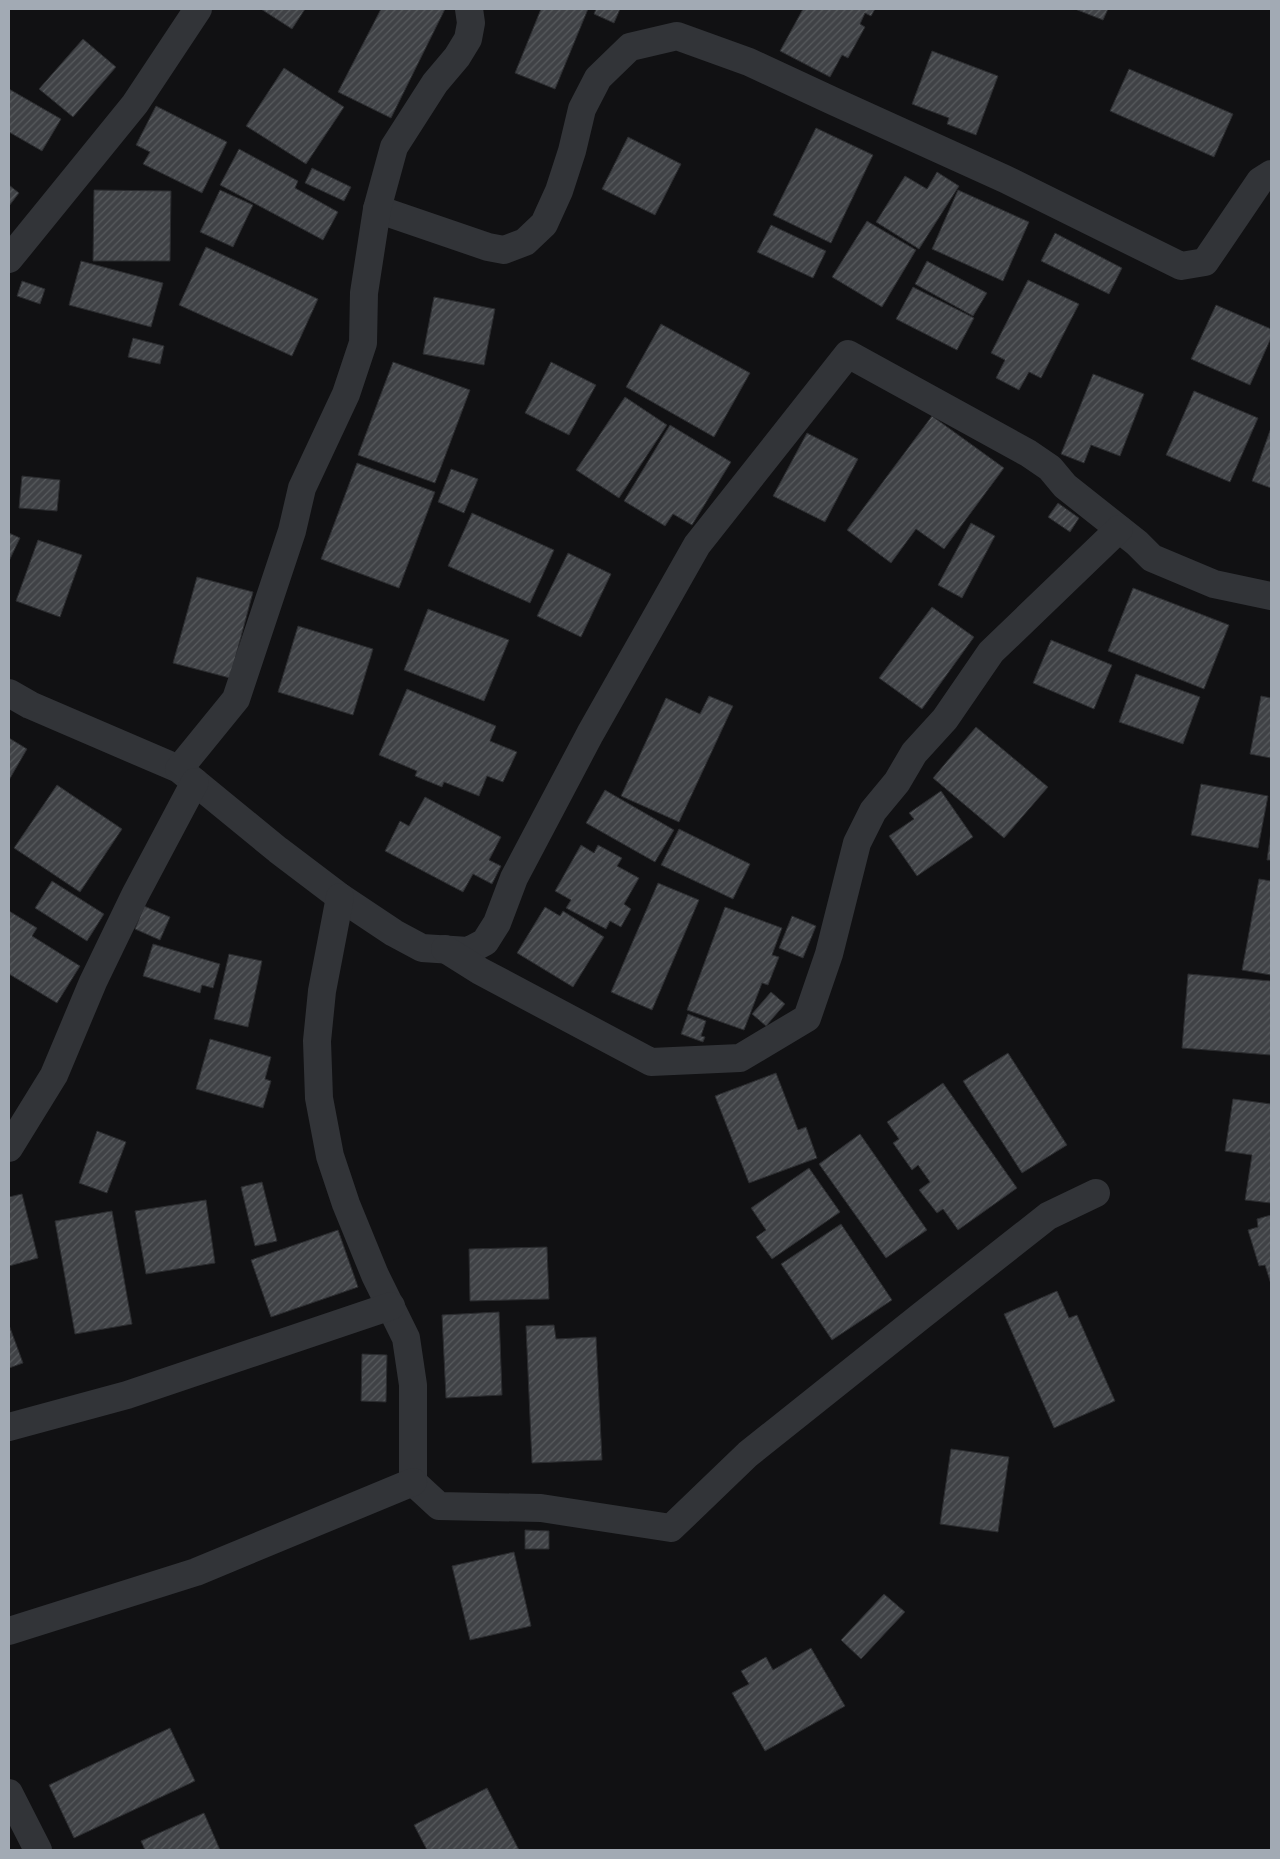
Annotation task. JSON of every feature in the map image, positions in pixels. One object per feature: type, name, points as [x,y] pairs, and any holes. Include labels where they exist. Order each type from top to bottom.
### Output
[{"type":"street","points":[[9,259],[135,104],[198,9]]},
{"type":"street","points":[[9,1148],[54,1075],[101,964],[135,895],[187,776],[236,699],[292,531],[302,488],[346,394],[363,343],[364,293],[377,209],[394,147],[435,83],[457,57],[468,39],[471,23],[469,9]]},
{"type":"street","points":[[377,209],[488,248],[504,250],[525,242],[544,224],[559,191],[572,151],[582,109],[598,78],[630,47],[677,36],[748,62],[1005,179],[1181,266],[1205,262],[1260,181],[1271,174]]},
{"type":"street","points":[[9,693],[30,705],[187,776],[278,850],[340,897],[394,933],[422,948],[468,951],[485,942],[497,923],[514,878],[590,734],[697,545],[848,354],[1028,453],[1050,468],[1066,486],[1137,543],[1152,558],[1214,584],[1271,596]]},
{"type":"street","points":[[445,949],[480,971],[651,1062],[740,1058],[807,1018],[829,954],[857,842],[873,811],[897,782],[914,753],[945,720],[991,652],[1119,529]]},
{"type":"street","points":[[340,897],[321,1000],[317,1041],[320,1098],[330,1156],[346,1204],[375,1275],[406,1338],[413,1385],[413,1482],[439,1506],[541,1508],[671,1528],[748,1454],[921,1316],[1048,1216],[1096,1193]]},
{"type":"street","points":[[9,1427],[127,1395],[391,1306]]},
{"type":"street","points":[[9,1631],[196,1572],[413,1482]]},
{"type":"street","points":[[9,1793],[38,1850]]},
{"type":"building","points":[[261,9],[305,9],[292,29]]},
{"type":"building","points":[[381,9],[445,9],[391,118],[338,92]]},
{"type":"building","points":[[541,9],[588,9],[555,89],[515,73]]},
{"type":"building","points":[[596,9],[620,9],[614,23],[594,14]]},
{"type":"building","points":[[803,9],[875,9],[871,16],[865,13],[860,24],[865,27],[848,58],[842,55],[830,77],[780,51]]},
{"type":"building","points":[[1075,9],[1108,9],[1103,20]]},
{"type":"building","points":[[83,39],[116,67],[73,117],[39,89]]},
{"type":"building","points":[[932,51],[998,76],[976,135],[947,124],[949,118],[912,104]]},
{"type":"building","points":[[284,68],[344,107],[306,164],[246,126]]},
{"type":"building","points":[[1129,69],[1233,114],[1214,157],[1110,111]]},
{"type":"building","points":[[9,89],[61,119],[42,151],[9,132]]},
{"type":"building","points":[[156,106],[227,142],[202,193],[143,164],[150,152],[136,145]]},
{"type":"building","points":[[816,128],[873,155],[831,243],[773,215]]},
{"type":"building","points":[[628,137],[681,164],[655,215],[602,189]]},
{"type":"building","points":[[239,149],[298,181],[295,188],[338,212],[323,240],[220,185]]},
{"type":"building","points":[[312,168],[351,187],[344,201],[305,183]]},
{"type":"building","points":[[937,172],[959,186],[919,249],[876,222],[905,176],[927,189]]},
{"type":"building","points":[[9,185],[19,193],[9,206]]},
{"type":"building","points":[[94,190],[171,191],[170,261],[93,261]]},
{"type":"building","points":[[220,190],[253,205],[233,247],[200,232]]},
{"type":"building","points":[[958,190],[1029,222],[1003,281],[932,249]]},
{"type":"building","points":[[867,221],[916,250],[882,307],[832,277]]},
{"type":"building","points":[[771,225],[826,251],[813,278],[757,252]]},
{"type":"building","points":[[1055,233],[1122,268],[1109,294],[1041,261]]},
{"type":"building","points":[[206,247],[318,299],[292,356],[179,305]]},
{"type":"building","points":[[81,261],[163,283],[151,327],[69,305]]},
{"type":"building","points":[[927,261],[987,293],[973,316],[915,284]]},
{"type":"building","points":[[1028,280],[1079,304],[1041,378],[1029,372],[1019,390],[996,378],[1005,360],[991,353]]},
{"type":"building","points":[[22,281],[45,289],[40,304],[17,296]]},
{"type":"building","points":[[913,287],[974,318],[957,350],[896,319]]},
{"type":"building","points":[[434,297],[495,309],[484,365],[423,354]]},
{"type":"building","points":[[1216,305],[1271,329],[1271,338],[1250,385],[1191,359]]},
{"type":"building","points":[[661,324],[750,373],[714,437],[626,387]]},
{"type":"building","points":[[133,338],[164,346],[160,364],[128,357]]},
{"type":"building","points":[[393,362],[470,390],[435,483],[358,455]]},
{"type":"building","points":[[551,362],[596,385],[569,435],[525,413]]},
{"type":"building","points":[[1093,374],[1144,394],[1120,456],[1091,445],[1084,463],[1061,454]]},
{"type":"building","points":[[1194,391],[1258,418],[1230,482],[1166,455]]},
{"type":"building","points":[[625,397],[667,425],[619,498],[576,470]]},
{"type":"building","points":[[932,416],[1004,468],[944,549],[916,529],[891,563],[847,530]]},
{"type":"building","points":[[670,425],[731,462],[692,525],[673,514],[665,526],[624,501]]},
{"type":"building","points":[[1271,428],[1271,488],[1252,481]]},
{"type":"building","points":[[807,433],[858,459],[825,522],[773,496]]},
{"type":"building","points":[[357,463],[435,492],[399,588],[321,559]]},
{"type":"building","points":[[451,469],[478,479],[464,513],[438,502]]},
{"type":"building","points":[[22,476],[60,480],[57,511],[19,508]]},
{"type":"building","points":[[1058,503],[1079,518],[1070,532],[1048,517]]},
{"type":"building","points":[[472,513],[554,550],[530,603],[448,566]]},
{"type":"building","points":[[971,523],[995,536],[962,598],[938,585]]},
{"type":"building","points":[[9,533],[20,538],[9,561]]},
{"type":"building","points":[[38,540],[82,555],[60,617],[16,601]]},
{"type":"building","points":[[568,553],[611,574],[581,637],[537,616]]},
{"type":"building","points":[[197,577],[253,592],[230,678],[173,663]]},
{"type":"building","points":[[1133,588],[1229,625],[1204,689],[1108,651]]},
{"type":"building","points":[[932,607],[974,637],[922,709],[879,678]]},
{"type":"building","points":[[428,609],[509,640],[484,701],[404,670]]},
{"type":"building","points":[[298,626],[373,649],[353,715],[278,692]]},
{"type":"building","points":[[1051,640],[1112,665],[1094,709],[1033,683]]},
{"type":"building","points":[[1136,674],[1200,697],[1183,744],[1119,722]]},
{"type":"building","points":[[407,689],[496,726],[490,741],[517,752],[503,782],[487,776],[479,796],[444,782],[442,787],[415,776],[417,771],[379,755]]},
{"type":"building","points":[[709,696],[733,706],[679,822],[621,796],[666,698],[700,714]]},
{"type":"building","points":[[1261,696],[1271,698],[1271,758],[1250,754]]},
{"type":"building","points":[[976,727],[1048,787],[1004,838],[933,778]]},
{"type":"building","points":[[9,738],[27,749],[9,780]]},
{"type":"building","points":[[1201,784],[1268,796],[1258,848],[1191,835]]},
{"type":"building","points":[[57,785],[122,829],[80,892],[14,848]]},
{"type":"building","points":[[605,790],[674,830],[655,862],[586,823]]},
{"type":"building","points":[[941,791],[973,837],[917,876],[889,836],[914,819],[909,813]]},
{"type":"building","points":[[425,797],[501,837],[489,860],[501,866],[492,884],[473,874],[463,892],[385,851],[400,821],[409,826]]},
{"type":"building","points":[[679,829],[750,864],[733,899],[661,865]]},
{"type":"building","points":[[1271,832],[1271,860],[1267,860]]},
{"type":"building","points":[[581,845],[594,853],[598,845],[622,858],[617,866],[639,878],[624,904],[631,909],[621,927],[610,921],[606,929],[566,908],[571,900],[555,891]]},
{"type":"building","points":[[1259,879],[1271,881],[1271,975],[1242,970]]},
{"type":"building","points":[[52,881],[104,914],[87,941],[35,908]]},
{"type":"building","points":[[658,883],[699,900],[652,1010],[611,992]]},
{"type":"building","points":[[144,906],[170,917],[160,940],[135,929]]},
{"type":"building","points":[[545,907],[560,916],[563,911],[604,937],[573,987],[517,953]]},
{"type":"building","points":[[725,907],[782,928],[772,955],[779,957],[768,985],[762,983],[744,1030],[687,1010]]},
{"type":"building","points":[[9,911],[37,928],[32,936],[80,966],[57,1003],[9,974]]},
{"type":"building","points":[[792,916],[816,926],[803,958],[779,948]]},
{"type":"building","points":[[153,944],[220,964],[213,988],[202,985],[200,993],[143,976]]},
{"type":"building","points":[[229,954],[262,961],[248,1027],[214,1019]]},
{"type":"building","points":[[1188,974],[1271,981],[1271,1055],[1182,1048]]},
{"type":"building","points":[[771,992],[785,1004],[766,1026],[752,1014]]},
{"type":"building","points":[[688,1014],[706,1021],[701,1036],[705,1037],[703,1042],[681,1034]]},
{"type":"building","points":[[210,1039],[271,1057],[265,1079],[271,1081],[263,1108],[196,1089]]},
{"type":"building","points":[[1008,1053],[1067,1145],[1022,1173],[963,1081]]},
{"type":"building","points":[[776,1073],[798,1130],[806,1127],[817,1158],[749,1183],[715,1096]]},
{"type":"building","points":[[943,1083],[1017,1188],[958,1230],[943,1209],[937,1213],[919,1190],[930,1182],[918,1165],[912,1170],[893,1143],[899,1139],[887,1122]]},
{"type":"building","points":[[1233,1099],[1271,1104],[1271,1203],[1245,1200],[1252,1155],[1225,1151]]},
{"type":"building","points":[[97,1131],[126,1142],[107,1193],[79,1183]]},
{"type":"building","points":[[860,1134],[927,1230],[886,1258],[819,1164]]},
{"type":"building","points":[[809,1168],[840,1212],[772,1259],[756,1237],[766,1230],[751,1208]]},
{"type":"building","points":[[262,1182],[277,1241],[255,1246],[241,1187]]},
{"type":"building","points":[[22,1194],[38,1258],[9,1266],[9,1197]]},
{"type":"building","points":[[206,1200],[215,1263],[146,1274],[135,1211]]},
{"type":"building","points":[[112,1211],[132,1324],[75,1334],[55,1221]]},
{"type":"building","points":[[1271,1215],[1271,1284],[1265,1265],[1259,1266],[1248,1230],[1258,1227],[1257,1219]]},
{"type":"building","points":[[841,1224],[892,1300],[832,1340],[781,1264]]},
{"type":"building","points":[[338,1230],[358,1287],[271,1317],[251,1260]]},
{"type":"building","points":[[547,1247],[549,1299],[470,1301],[469,1249]]},
{"type":"building","points":[[1057,1291],[1069,1318],[1077,1315],[1115,1401],[1054,1428],[1004,1314]]},
{"type":"building","points":[[499,1312],[502,1395],[446,1398],[442,1315]]},
{"type":"building","points":[[9,1325],[23,1363],[9,1368]]},
{"type":"building","points":[[554,1325],[556,1339],[596,1337],[602,1460],[532,1463],[526,1326]]},
{"type":"building","points":[[362,1354],[387,1355],[386,1402],[361,1401]]},
{"type":"building","points":[[951,1449],[1009,1457],[998,1532],[940,1524]]},
{"type":"building","points":[[525,1530],[549,1531],[549,1549],[525,1549]]},
{"type":"building","points":[[514,1552],[531,1626],[470,1640],[452,1566]]},
{"type":"building","points":[[884,1594],[905,1612],[861,1659],[841,1640]]},
{"type":"building","points":[[811,1648],[845,1706],[765,1751],[732,1693],[749,1684],[741,1671],[766,1657],[773,1670]]},
{"type":"building","points":[[170,1728],[195,1781],[74,1838],[49,1785]]},
{"type":"building","points":[[487,1788],[519,1850],[427,1850],[414,1825]]},
{"type":"building","points":[[204,1813],[220,1850],[145,1850],[141,1841]]}]
